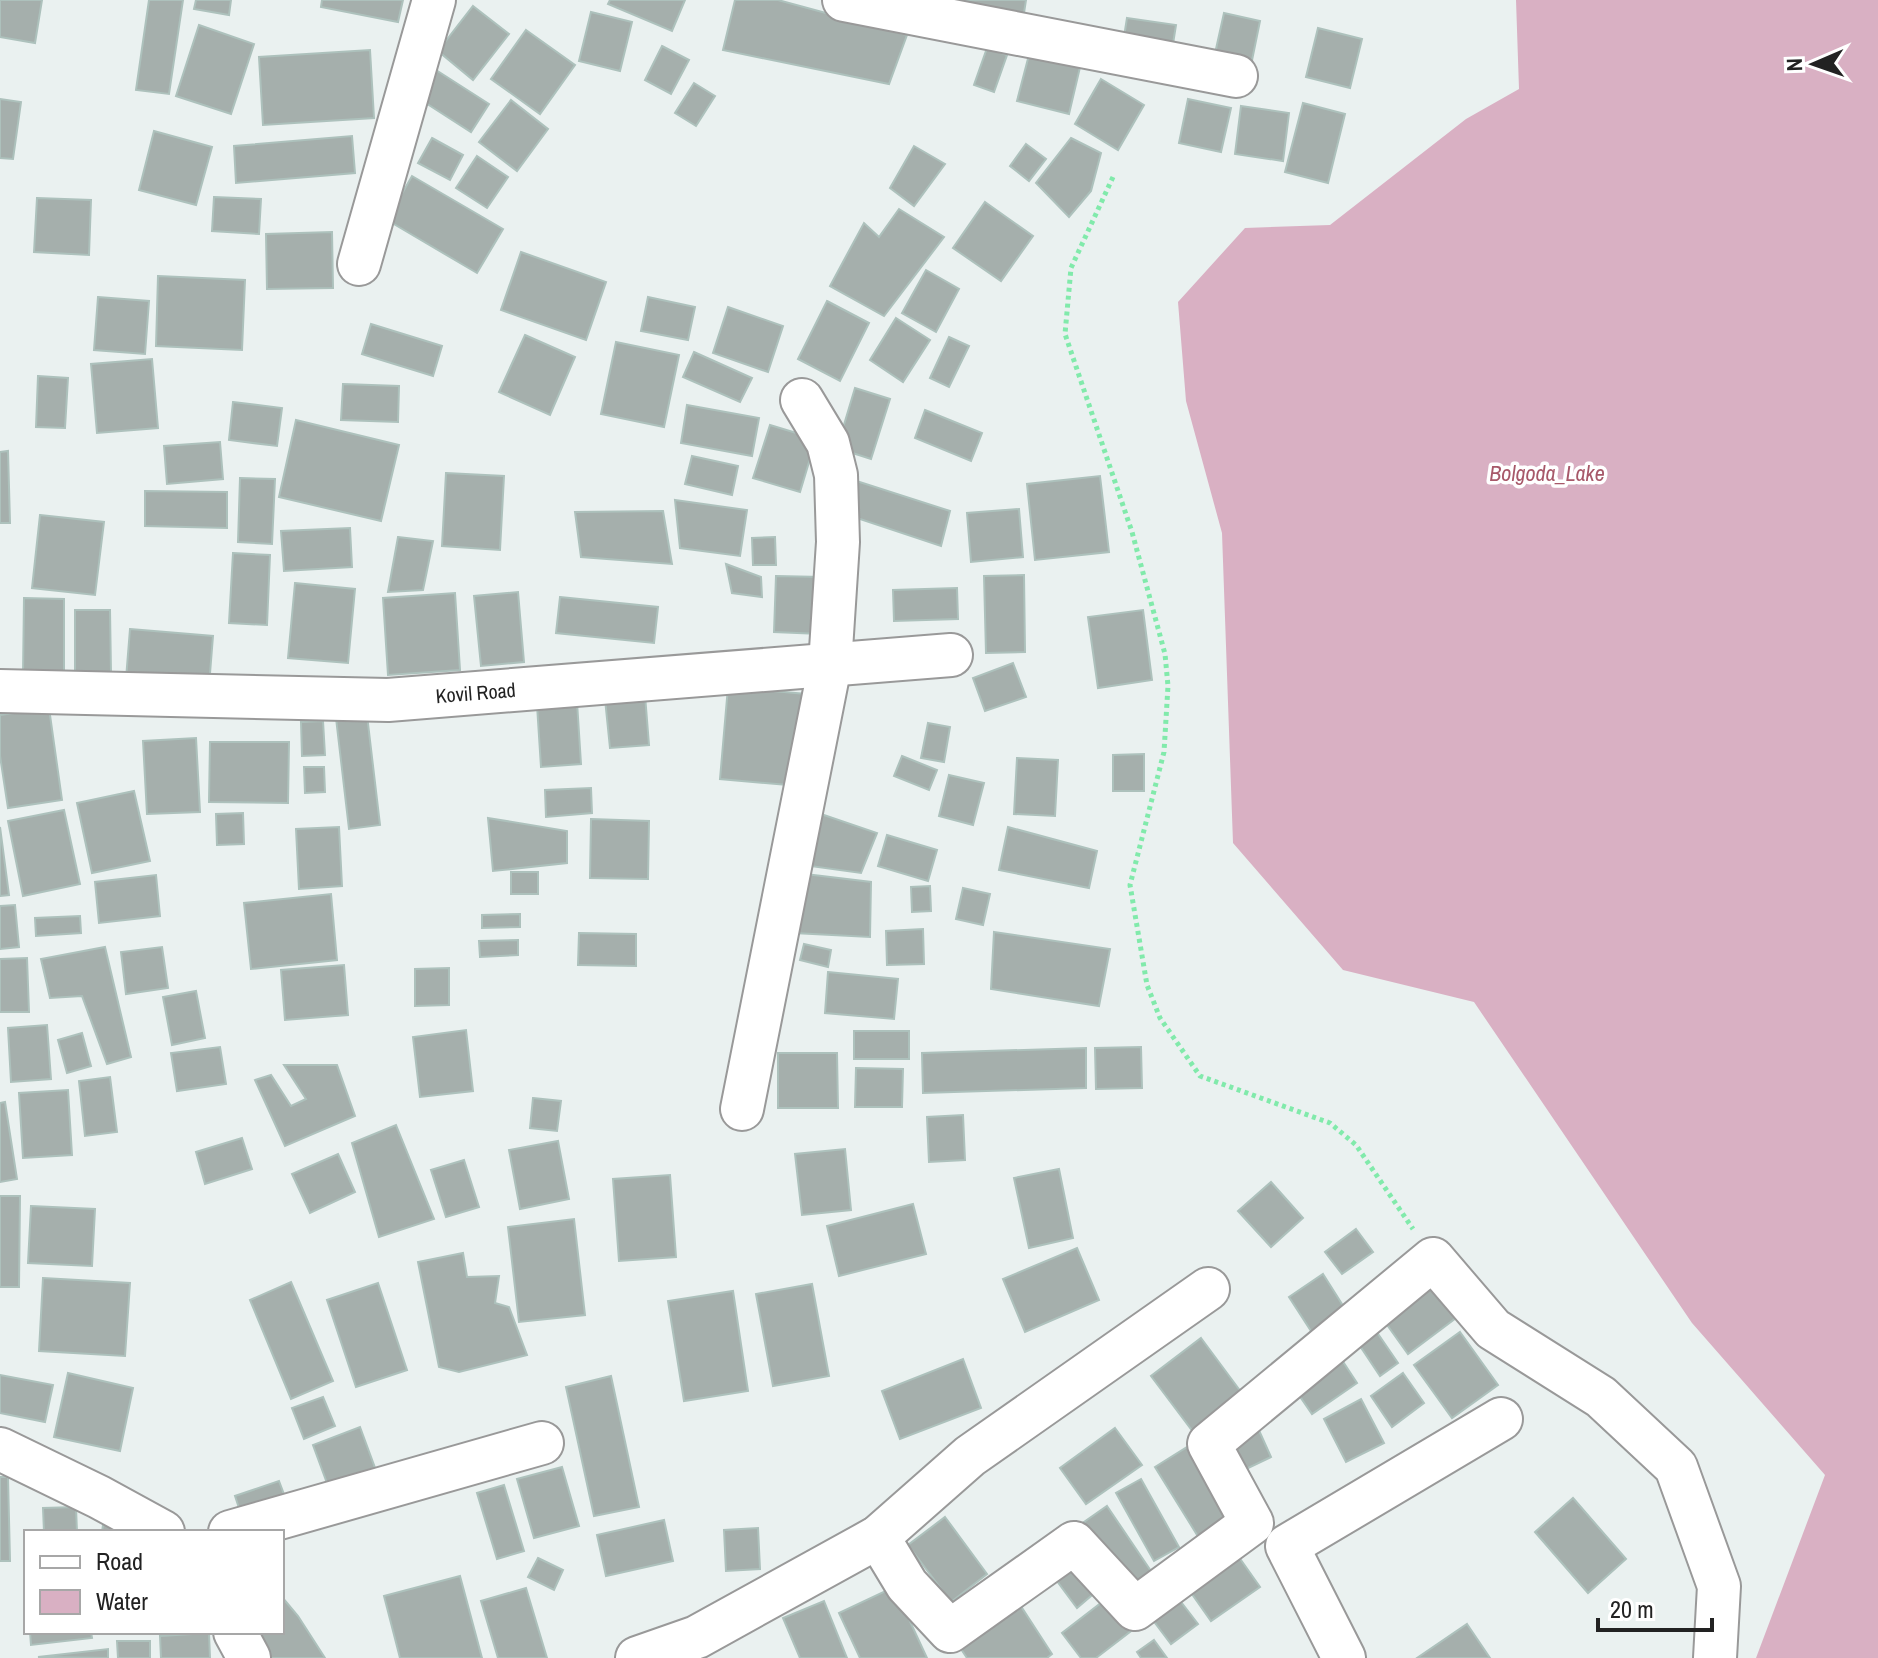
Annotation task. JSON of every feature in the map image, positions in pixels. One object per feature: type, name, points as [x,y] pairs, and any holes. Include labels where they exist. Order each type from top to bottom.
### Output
[{"type":"street","points":[[359,264],[434,0]]},
{"type":"street","points":[[844,0],[1236,76]]},
{"type":"street","points":[[742,1109],[830,665],[838,542],[836,475],[828,443],[802,400]]},
{"type":"street","name":"Kovil Road","points":[[0,691],[388,700],[951,655]]},
{"type":"street","points":[[878,1537],[907,1585],[950,1631],[1074,1543],[1135,1609],[1252,1523],[1209,1444],[1433,1259],[1493,1329],[1601,1397],[1676,1467],[1719,1586],[1715,1658]]},
{"type":"street","points":[[637,1658],[697,1637],[878,1537],[970,1456],[1208,1289]]},
{"type":"street","points":[[1344,1658],[1287,1546],[1501,1419]]},
{"type":"street","points":[[237,1530],[542,1443]]},
{"type":"street","points":[[0,1449],[159,1530]]},
{"type":"street","points":[[236,1634],[249,1658]]},
{"type":"path","points":[[1113,177],[1071,268],[1065,334],[1132,532],[1165,654],[1168,686],[1164,752],[1130,885],[1147,985],[1160,1018],[1200,1076],[1330,1123],[1356,1145],[1433,1259]]},
{"type":"water","name":"Bolgoda_Lake","points":[[1516,0],[1878,0],[1878,1658],[1756,1658],[1825,1475],[1692,1323],[1474,1002],[1343,970],[1233,843],[1222,533],[1186,401],[1178,302],[1245,228],[1330,225],[1466,119],[1519,89]]},
{"type":"building","points":[[0,0],[42,0],[35,43],[0,37]]},
{"type":"building","points":[[149,0],[183,0],[169,94],[136,90]]},
{"type":"building","points":[[196,0],[231,0],[229,15],[194,9]]},
{"type":"building","points":[[322,0],[403,0],[398,22],[321,7]]},
{"type":"building","points":[[610,0],[685,0],[672,31],[608,4]]},
{"type":"building","points":[[735,0],[778,0],[907,35],[889,84],[723,50]]},
{"type":"building","points":[[948,0],[1026,0],[1022,26]]},
{"type":"building","points":[[473,6],[509,34],[473,80],[438,51]]},
{"type":"building","points":[[591,12],[632,22],[620,71],[579,61]]},
{"type":"building","points":[[1224,13],[1260,21],[1249,75],[1212,67]]},
{"type":"building","points":[[1127,18],[1176,25],[1172,50],[1123,43]]},
{"type":"building","points":[[199,25],[254,44],[231,114],[176,96]]},
{"type":"building","points":[[1318,28],[1362,39],[1350,88],[1306,77]]},
{"type":"building","points":[[526,30],[575,65],[540,114],[491,79]]},
{"type":"building","points":[[662,46],[689,60],[671,94],[645,80]]},
{"type":"building","points":[[987,48],[1007,55],[994,92],[974,85]]},
{"type":"building","points":[[370,50],[374,118],[263,125],[259,57]]},
{"type":"building","points":[[1030,51],[1081,63],[1069,114],[1017,101]]},
{"type":"building","points":[[436,70],[489,104],[471,132],[418,98]]},
{"type":"building","points":[[1101,79],[1144,105],[1118,150],[1075,124]]},
{"type":"building","points":[[694,83],[715,96],[696,126],[675,113]]},
{"type":"building","points":[[0,99],[21,102],[13,159],[0,158]]},
{"type":"building","points":[[1188,99],[1231,108],[1221,152],[1179,143]]},
{"type":"building","points":[[511,100],[548,129],[517,171],[479,142]]},
{"type":"building","points":[[1303,103],[1345,114],[1328,183],[1285,172]]},
{"type":"building","points":[[1241,106],[1289,113],[1283,161],[1235,154]]},
{"type":"building","points":[[154,131],[212,147],[196,205],[139,190]]},
{"type":"building","points":[[352,136],[355,173],[236,183],[234,146]]},
{"type":"building","points":[[432,138],[463,155],[450,180],[418,163]]},
{"type":"building","points":[[1071,138],[1101,153],[1091,191],[1069,217],[1036,183]]},
{"type":"building","points":[[1026,144],[1046,159],[1029,181],[1010,166]]},
{"type":"building","points":[[914,146],[945,164],[914,206],[890,188]]},
{"type":"building","points":[[477,156],[508,177],[487,208],[456,188]]},
{"type":"building","points":[[412,176],[503,229],[477,273],[387,220]]},
{"type":"building","points":[[214,197],[261,199],[259,234],[212,231]]},
{"type":"building","points":[[37,198],[91,200],[89,255],[34,252]]},
{"type":"building","points":[[985,202],[1033,236],[1001,281],[953,248]]},
{"type":"building","points":[[899,209],[944,237],[884,316],[830,286],[864,223],[879,237]]},
{"type":"building","points":[[332,232],[333,288],[267,289],[266,234]]},
{"type":"building","points":[[521,252],[606,282],[586,340],[501,310]]},
{"type":"building","points":[[926,270],[959,289],[936,332],[902,313]]},
{"type":"building","points":[[158,276],[245,280],[242,350],[156,346]]},
{"type":"building","points":[[98,297],[149,301],[145,354],[94,350]]},
{"type":"building","points":[[648,297],[695,307],[688,340],[641,331]]},
{"type":"building","points":[[827,301],[869,323],[840,381],[798,359]]},
{"type":"building","points":[[728,307],[783,326],[768,372],[713,353]]},
{"type":"building","points":[[896,318],[930,340],[903,382],[870,360]]},
{"type":"building","points":[[371,324],[442,346],[433,376],[362,354]]},
{"type":"building","points":[[525,335],[575,357],[550,415],[499,392]]},
{"type":"building","points":[[949,337],[969,346],[949,387],[930,378]]},
{"type":"building","points":[[616,342],[679,355],[664,427],[601,414]]},
{"type":"building","points":[[694,352],[752,378],[740,402],[683,377]]},
{"type":"building","points":[[152,359],[158,428],[97,433],[91,364]]},
{"type":"building","points":[[38,376],[68,378],[65,428],[36,427]]},
{"type":"building","points":[[343,384],[399,386],[398,422],[341,420]]},
{"type":"building","points":[[855,388],[890,399],[871,459],[837,448]]},
{"type":"building","points":[[233,402],[282,408],[277,446],[229,440]]},
{"type":"building","points":[[687,405],[759,418],[752,456],[681,443]]},
{"type":"building","points":[[925,410],[982,433],[971,461],[915,438]]},
{"type":"building","points":[[296,420],[399,445],[381,521],[279,497]]},
{"type":"building","points":[[770,425],[816,439],[800,492],[753,478]]},
{"type":"building","points":[[220,442],[223,479],[167,484],[164,446]]},
{"type":"building","points":[[8,451],[10,523],[0,523],[0,452]]},
{"type":"building","points":[[692,456],[738,466],[732,495],[685,484]]},
{"type":"building","points":[[446,473],[504,476],[500,550],[442,546]]},
{"type":"building","points":[[1100,476],[1109,552],[1035,560],[1027,484]]},
{"type":"building","points":[[844,477],[950,511],[941,546],[845,514]]},
{"type":"building","points":[[240,478],[275,479],[272,544],[238,542]]},
{"type":"building","points":[[145,491],[227,492],[227,528],[145,526]]},
{"type":"building","points":[[675,500],[747,510],[740,556],[680,548]]},
{"type":"building","points":[[1019,509],[1023,557],[971,562],[967,513]]},
{"type":"building","points":[[663,511],[672,564],[581,557],[575,512]]},
{"type":"building","points":[[40,515],[104,522],[95,595],[32,588]]},
{"type":"building","points":[[350,528],[352,567],[284,571],[281,531]]},
{"type":"building","points":[[398,537],[433,541],[423,590],[388,592]]},
{"type":"building","points":[[775,537],[776,565],[753,565],[752,538]]},
{"type":"building","points":[[233,553],[270,555],[267,625],[229,623]]},
{"type":"building","points":[[726,564],[761,577],[762,597],[732,593]]},
{"type":"building","points":[[1024,575],[1025,652],[986,653],[984,576]]},
{"type":"building","points":[[776,576],[822,577],[820,634],[774,632]]},
{"type":"building","points":[[295,583],[355,589],[348,663],[288,658]]},
{"type":"building","points":[[957,588],[958,619],[894,621],[893,590]]},
{"type":"building","points":[[518,592],[524,662],[481,666],[474,596]]},
{"type":"building","points":[[455,593],[460,670],[388,675],[383,598]]},
{"type":"building","points":[[560,597],[658,607],[654,643],[556,633]]},
{"type":"building","points":[[24,598],[64,599],[64,675],[23,675]]},
{"type":"building","points":[[75,610],[110,610],[111,674],[75,674]]},
{"type":"building","points":[[1143,610],[1152,680],[1098,688],[1088,617]]},
{"type":"building","points":[[130,629],[213,636],[209,686],[126,679]]},
{"type":"building","points":[[1013,663],[1026,697],[985,711],[973,678]]},
{"type":"building","points":[[728,687],[806,694],[799,786],[720,779]]},
{"type":"building","points":[[645,695],[649,745],[610,748],[605,699]]},
{"type":"building","points":[[577,702],[581,764],[541,767],[537,705]]},
{"type":"building","points":[[49,708],[62,800],[8,808],[0,756],[0,715]]},
{"type":"building","points":[[367,715],[380,825],[349,829],[336,718]]},
{"type":"building","points":[[323,721],[325,755],[302,756],[301,722]]},
{"type":"building","points":[[928,723],[950,727],[944,762],[921,758]]},
{"type":"building","points":[[196,738],[200,812],[147,814],[143,741]]},
{"type":"building","points":[[210,742],[289,742],[288,803],[209,802]]},
{"type":"building","points":[[1144,754],[1144,791],[1113,791],[1113,755]]},
{"type":"building","points":[[902,756],[937,770],[929,790],[894,776]]},
{"type":"building","points":[[1017,758],[1058,760],[1055,816],[1014,814]]},
{"type":"building","points":[[304,767],[324,767],[325,792],[305,793]]},
{"type":"building","points":[[949,775],[984,783],[973,825],[939,816]]},
{"type":"building","points":[[591,788],[592,813],[546,817],[545,790]]},
{"type":"building","points":[[134,791],[150,861],[92,873],[77,803]]},
{"type":"building","points":[[64,810],[80,884],[23,896],[8,821]]},
{"type":"building","points":[[243,813],[244,844],[217,845],[216,814]]},
{"type":"building","points":[[818,813],[877,833],[861,873],[803,865]]},
{"type":"building","points":[[488,818],[567,831],[567,863],[493,871]]},
{"type":"building","points":[[591,819],[649,821],[648,879],[590,878]]},
{"type":"building","points":[[0,827],[9,895],[0,896]]},
{"type":"building","points":[[339,827],[342,886],[299,889],[296,829]]},
{"type":"building","points":[[1008,827],[1097,851],[1089,888],[999,870]]},
{"type":"building","points":[[887,835],[937,850],[928,881],[878,866]]},
{"type":"building","points":[[511,872],[538,872],[538,894],[511,894]]},
{"type":"building","points":[[797,873],[871,882],[870,937],[794,933]]},
{"type":"building","points":[[156,875],[160,916],[99,923],[95,882]]},
{"type":"building","points":[[930,886],[931,911],[912,912],[911,887]]},
{"type":"building","points":[[963,888],[990,894],[983,925],[956,919]]},
{"type":"building","points":[[331,894],[337,960],[251,969],[244,903]]},
{"type":"building","points":[[15,905],[19,947],[0,949],[0,906]]},
{"type":"building","points":[[520,914],[520,927],[482,928],[482,915]]},
{"type":"building","points":[[80,916],[81,933],[36,936],[35,918]]},
{"type":"building","points":[[923,929],[924,964],[887,965],[886,931]]},
{"type":"building","points":[[994,932],[1110,949],[1099,1006],[991,989]]},
{"type":"building","points":[[579,933],[636,934],[636,966],[578,965]]},
{"type":"building","points":[[518,940],[518,955],[480,957],[479,941]]},
{"type":"building","points":[[804,944],[831,950],[828,967],[800,960]]},
{"type":"building","points":[[105,947],[131,1057],[107,1064],[82,996],[50,998],[41,959]]},
{"type":"building","points":[[162,947],[168,988],[126,994],[121,952]]},
{"type":"building","points":[[27,958],[29,1012],[0,1012],[0,959]]},
{"type":"building","points":[[344,965],[348,1015],[285,1020],[281,970]]},
{"type":"building","points":[[449,968],[449,1005],[415,1006],[415,969]]},
{"type":"building","points":[[828,972],[898,979],[894,1019],[825,1013]]},
{"type":"building","points":[[196,991],[205,1038],[172,1045],[163,997]]},
{"type":"building","points":[[47,1025],[51,1079],[11,1082],[8,1028]]},
{"type":"building","points":[[466,1030],[473,1091],[420,1097],[413,1037]]},
{"type":"building","points":[[854,1031],[909,1031],[909,1059],[854,1059]]},
{"type":"building","points":[[82,1033],[91,1066],[67,1073],[58,1040]]},
{"type":"building","points":[[220,1047],[226,1084],[177,1091],[171,1053]]},
{"type":"building","points":[[1141,1047],[1142,1088],[1096,1089],[1095,1048]]},
{"type":"building","points":[[1086,1048],[1086,1088],[923,1093],[922,1053]]},
{"type":"building","points":[[778,1053],[837,1053],[838,1108],[778,1108]]},
{"type":"building","points":[[284,1065],[337,1065],[355,1116],[285,1146],[255,1080],[271,1075],[291,1106],[306,1099]]},
{"type":"building","points":[[856,1068],[903,1069],[902,1107],[855,1107]]},
{"type":"building","points":[[110,1077],[117,1132],[85,1136],[79,1081]]},
{"type":"building","points":[[68,1090],[72,1155],[23,1158],[19,1093]]},
{"type":"building","points":[[533,1098],[561,1101],[557,1131],[530,1128]]},
{"type":"building","points":[[5,1102],[17,1179],[0,1182],[0,1103]]},
{"type":"building","points":[[963,1115],[965,1160],[929,1162],[927,1117]]},
{"type":"building","points":[[396,1125],[434,1219],[379,1237],[352,1143]]},
{"type":"building","points":[[242,1138],[252,1169],[205,1184],[196,1152]]},
{"type":"building","points":[[558,1141],[569,1199],[520,1209],[509,1150]]},
{"type":"building","points":[[845,1149],[851,1210],[802,1215],[795,1154]]},
{"type":"building","points":[[338,1154],[355,1192],[310,1213],[292,1174]]},
{"type":"building","points":[[464,1160],[479,1207],[446,1217],[431,1170]]},
{"type":"building","points":[[1059,1169],[1073,1238],[1029,1248],[1014,1178]]},
{"type":"building","points":[[670,1175],[676,1257],[619,1261],[613,1179]]},
{"type":"building","points":[[1271,1182],[1303,1218],[1271,1247],[1238,1211]]},
{"type":"building","points":[[0,1196],[20,1196],[19,1287],[0,1287]]},
{"type":"building","points":[[913,1204],[926,1254],[839,1276],[827,1226]]},
{"type":"building","points":[[31,1206],[95,1209],[92,1266],[28,1263]]},
{"type":"building","points":[[574,1219],[585,1315],[519,1322],[508,1227]]},
{"type":"building","points":[[1356,1229],[1373,1252],[1342,1274],[1325,1252]]},
{"type":"building","points":[[1077,1248],[1099,1300],[1025,1332],[1003,1279]]},
{"type":"building","points":[[463,1253],[467,1277],[499,1276],[495,1303],[509,1307],[527,1355],[459,1372],[439,1367],[418,1262]]},
{"type":"building","points":[[1323,1274],[1347,1312],[1313,1334],[1289,1297]]},
{"type":"building","points":[[43,1278],[130,1283],[125,1356],[39,1351]]},
{"type":"building","points":[[1428,1280],[1456,1318],[1408,1354],[1380,1315]]},
{"type":"building","points":[[291,1282],[333,1381],[291,1399],[250,1300]]},
{"type":"building","points":[[378,1283],[407,1370],[356,1387],[327,1300]]},
{"type":"building","points":[[812,1284],[829,1376],[773,1386],[756,1294]]},
{"type":"building","points":[[733,1291],[748,1391],[684,1401],[668,1301]]},
{"type":"building","points":[[1374,1328],[1398,1363],[1380,1376],[1356,1340]]},
{"type":"building","points":[[1460,1332],[1498,1385],[1452,1418],[1414,1365]]},
{"type":"building","points":[[1201,1338],[1244,1396],[1194,1433],[1151,1376]]},
{"type":"building","points":[[1336,1351],[1357,1383],[1312,1414],[1290,1382]]},
{"type":"building","points":[[963,1359],[981,1408],[900,1439],[882,1391]]},
{"type":"building","points":[[68,1373],[133,1388],[120,1451],[54,1437]]},
{"type":"building","points":[[1403,1373],[1424,1403],[1392,1427],[1371,1396]]},
{"type":"building","points":[[0,1375],[53,1385],[45,1422],[0,1413]]},
{"type":"building","points":[[611,1376],[639,1507],[594,1516],[566,1387]]},
{"type":"building","points":[[323,1397],[335,1426],[304,1439],[292,1408]]},
{"type":"building","points":[[1361,1399],[1384,1443],[1346,1462],[1324,1419]]},
{"type":"building","points":[[1257,1426],[1271,1457],[1240,1472],[1226,1441]]},
{"type":"building","points":[[360,1427],[378,1476],[331,1494],[313,1445]]},
{"type":"building","points":[[1115,1428],[1142,1465],[1086,1504],[1060,1468]]},
{"type":"building","points":[[1192,1444],[1236,1515],[1199,1538],[1155,1467]]},
{"type":"building","points":[[562,1467],[579,1526],[534,1538],[517,1479]]},
{"type":"building","points":[[0,1477],[8,1477],[10,1561],[0,1561]]},
{"type":"building","points":[[1141,1479],[1179,1547],[1154,1561],[1116,1493]]},
{"type":"building","points":[[279,1481],[288,1505],[243,1520],[235,1496]]},
{"type":"building","points":[[504,1485],[524,1551],[497,1559],[477,1493]]},
{"type":"building","points":[[1573,1498],[1626,1559],[1588,1593],[1535,1532]]},
{"type":"building","points":[[1107,1506],[1159,1583],[1135,1599],[1084,1522]]},
{"type":"building","points":[[76,1507],[77,1530],[44,1530],[43,1508]]},
{"type":"building","points":[[945,1517],[987,1574],[951,1602],[908,1545]]},
{"type":"building","points":[[664,1520],[673,1561],[606,1576],[597,1535]]},
{"type":"building","points":[[103,1525],[142,1528],[142,1530],[102,1530]]},
{"type":"building","points":[[758,1528],[760,1569],[726,1571],[724,1530]]},
{"type":"building","points":[[1072,1552],[1098,1590],[1077,1608],[1048,1569]]},
{"type":"building","points":[[1236,1553],[1260,1587],[1211,1621],[1187,1587]]},
{"type":"building","points":[[538,1558],[563,1570],[554,1590],[528,1577]]},
{"type":"building","points":[[460,1576],[482,1658],[400,1658],[384,1596]]},
{"type":"building","points":[[894,1587],[927,1658],[860,1658],[839,1613]]},
{"type":"building","points":[[526,1588],[547,1658],[498,1658],[481,1601]]},
{"type":"building","points":[[1110,1596],[1135,1628],[1096,1658],[1081,1658],[1062,1633]]},
{"type":"building","points":[[1015,1597],[1052,1654],[1047,1658],[967,1658],[953,1637]]},
{"type":"building","points":[[1178,1598],[1198,1624],[1171,1644],[1152,1619]]},
{"type":"building","points":[[284,1599],[325,1658],[270,1658],[251,1634],[284,1634]]},
{"type":"building","points":[[824,1601],[847,1658],[800,1658],[783,1618]]},
{"type":"building","points":[[1467,1624],[1490,1658],[1417,1658]]},
{"type":"building","points":[[30,1634],[91,1634],[92,1638],[31,1645]]},
{"type":"building","points":[[209,1634],[210,1658],[161,1658],[160,1636]]},
{"type":"building","points":[[1154,1640],[1167,1658],[1141,1658],[1137,1652]]},
{"type":"building","points":[[117,1641],[150,1641],[150,1658],[118,1658]]},
{"type":"building","points":[[108,1649],[108,1658],[38,1657]]}]
